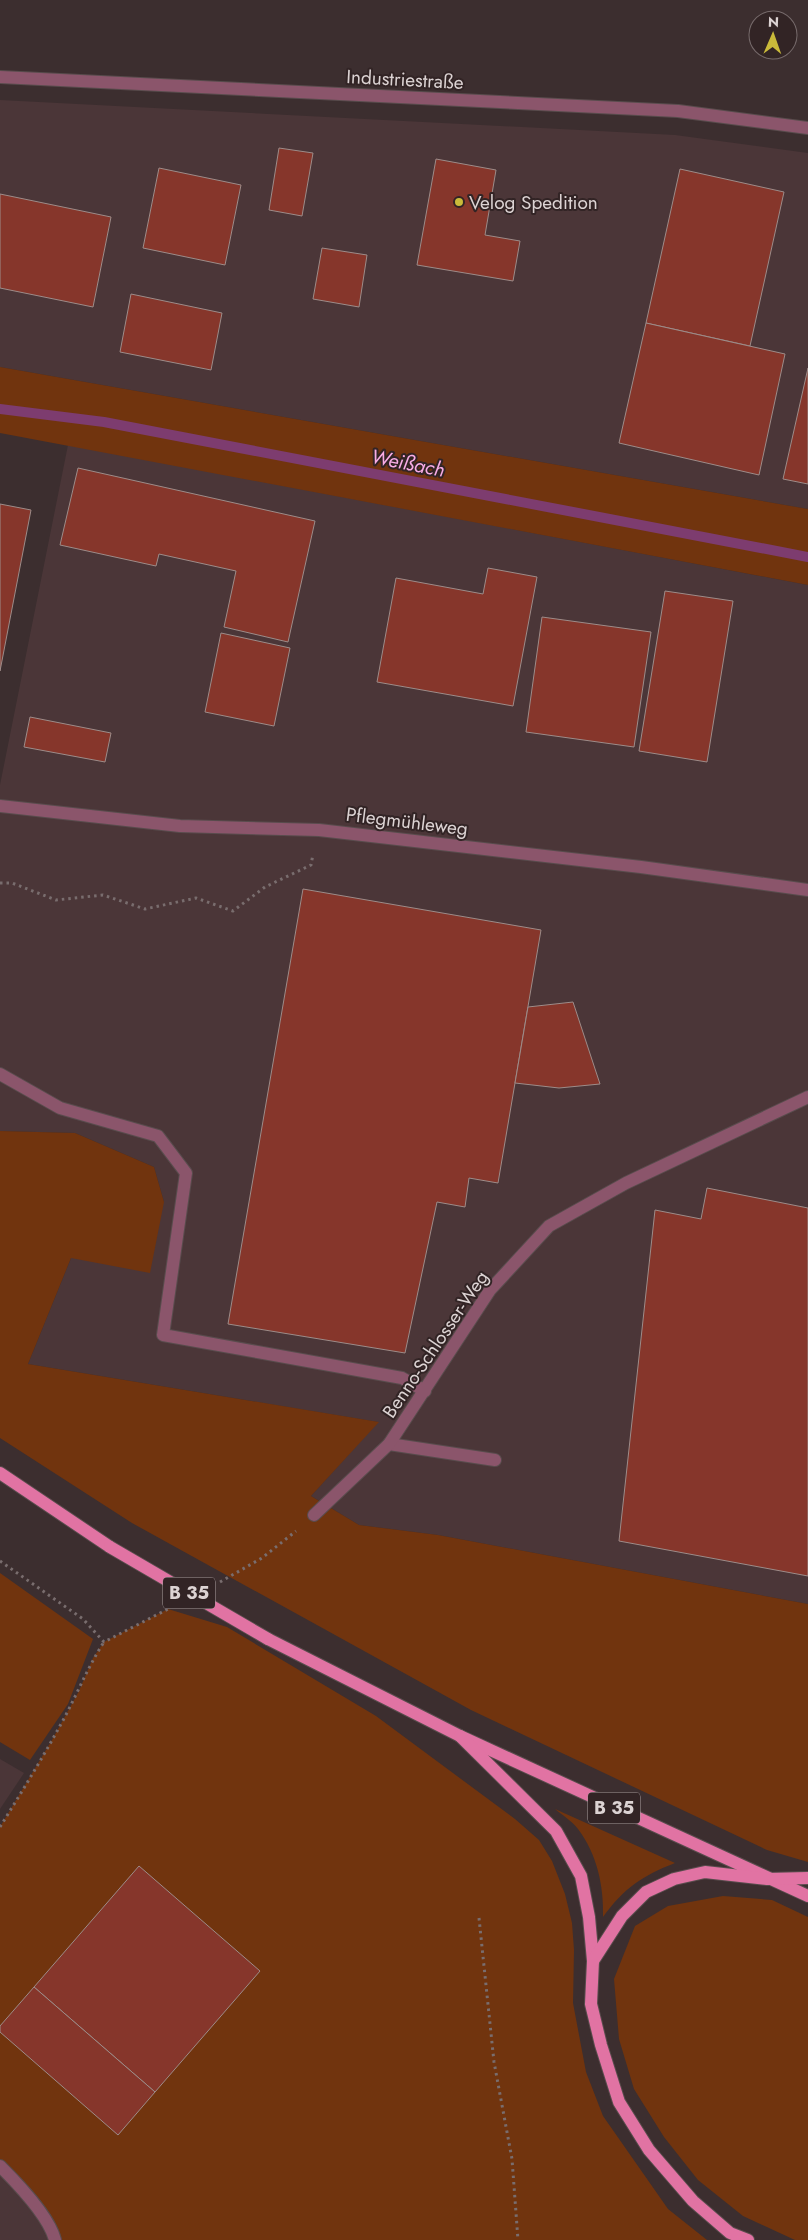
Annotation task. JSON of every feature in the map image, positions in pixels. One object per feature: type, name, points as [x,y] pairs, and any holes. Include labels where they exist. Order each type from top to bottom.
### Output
[{"type":"main road","name":"B 35","points":[[0,1473],[110,1546],[268,1639],[460,1736],[767,1879],[808,1896]]},
{"type":"main road","points":[[460,1736],[556,1831],[580,1876],[589,1917],[593,1961],[591,2004],[601,2045],[619,2102],[649,2150],[693,2202],[730,2234],[748,2240]]},
{"type":"main road","points":[[593,1961],[622,1916],[646,1892],[674,1879],[705,1872],[767,1879],[808,1878]]},
{"type":"street","name":"Industriestraße","points":[[0,77],[678,111],[808,128]]},
{"type":"street","name":"Pflegmühleweg","points":[[0,806],[180,826],[318,830],[641,867],[808,890]]},
{"type":"street","points":[[0,1074],[60,1108],[158,1136],[186,1173],[163,1335],[402,1378],[425,1391]]},
{"type":"street","name":"Benno-Schlosser-Weg","points":[[314,1515],[389,1444],[490,1290],[549,1226],[626,1183],[808,1098]]},
{"type":"street","points":[[389,1444],[494,1460]]},
{"type":"street","points":[[0,2166],[15,2181],[53,2229],[55,2240]]},
{"type":"path","points":[[0,883],[12,882],[56,900],[103,895],[145,909],[196,898],[233,911],[265,887],[311,865],[318,830]]},
{"type":"path","points":[[0,1827],[52,1740],[79,1691],[93,1658],[104,1642]]},
{"type":"path","points":[[479,1918],[494,2062],[512,2158],[518,2240]]},
{"type":"shaded area","points":[[0,100],[675,135],[808,153],[808,509],[0,367]]},
{"type":"shaded area","points":[[0,367],[808,509],[808,585],[0,433]]},
{"type":"shaded area","points":[[68,445],[808,585],[808,1604],[438,1535],[359,1525],[311,1496],[378,1422],[28,1364],[71,1258],[164,1202],[154,1167],[75,1133],[0,1131],[0,785]]},
{"type":"shaded area","points":[[0,1131],[75,1133],[154,1167],[164,1202],[150,1273],[71,1258],[28,1364],[379,1422],[311,1496],[359,1525],[438,1535],[808,1604],[808,1862],[767,1850],[471,1710],[132,1523],[0,1438]]},
{"type":"shaded area","points":[[0,1573],[93,1639],[68,1704],[30,1760],[0,1742]]},
{"type":"shaded area","points":[[168,1609],[227,1627],[376,1716],[515,1819],[539,1840],[552,1861],[565,1894],[572,1923],[574,1950],[573,2003],[586,2072],[603,2116],[668,2209],[707,2240],[55,2240],[0,2166],[0,1827],[52,1740],[79,1691],[93,1658],[104,1642]]},
{"type":"shaded area","points":[[0,1759],[24,1773],[0,1809]]},
{"type":"shaded area","points":[[555,1809],[675,1863],[634,1884],[618,1898],[603,1917],[601,1882],[595,1860],[585,1839],[576,1826]]},
{"type":"shaded area","points":[[723,1896],[772,1900],[808,1917],[808,2240],[795,2240],[743,2216],[698,2180],[664,2137],[634,2089],[619,2039],[614,1979],[635,1926],[668,1906]]},
{"type":"shaded area","points":[[0,2166],[55,2240],[0,2240]]},
{"type":"building","points":[[279,148],[313,153],[302,216],[269,210]]},
{"type":"building","name":"Velog Spedition","points":[[436,159],[496,170],[485,235],[520,241],[513,281],[417,265]]},
{"type":"building","points":[[159,168],[241,185],[225,265],[143,248]]},
{"type":"building","points":[[680,169],[784,192],[750,346],[646,323]]},
{"type":"building","points":[[0,194],[111,217],[93,307],[0,288]]},
{"type":"building","points":[[322,248],[367,255],[359,307],[313,299]]},
{"type":"building","points":[[131,294],[222,313],[211,370],[120,352]]},
{"type":"building","points":[[646,323],[785,354],[759,475],[619,443]]},
{"type":"building","points":[[808,368],[808,484],[783,479]]},
{"type":"building","points":[[78,468],[315,521],[288,642],[224,627],[236,571],[159,554],[156,566],[60,545]]},
{"type":"building","points":[[0,504],[31,510],[0,671]]},
{"type":"building","points":[[488,568],[537,577],[513,706],[377,682],[396,578],[483,594]]},
{"type":"building","points":[[665,591],[733,601],[707,762],[639,751]]},
{"type":"building","points":[[542,617],[651,632],[634,747],[526,732]]},
{"type":"building","points":[[221,633],[290,648],[274,726],[205,712]]},
{"type":"building","points":[[30,717],[111,733],[105,762],[24,747]]},
{"type":"building","points":[[303,889],[541,930],[498,1183],[469,1178],[465,1207],[437,1202],[405,1353],[228,1324]]},
{"type":"building","points":[[573,1002],[600,1084],[559,1088],[515,1083],[528,1007]]},
{"type":"building","points":[[707,1188],[808,1208],[808,1576],[619,1541],[655,1210],[701,1219]]},
{"type":"building","points":[[139,1866],[260,1971],[155,2092],[34,1987]]},
{"type":"building","points":[[34,1987],[155,2092],[118,2135],[0,2032],[0,2026]]},
{"type":"waterway","name":"Weißach","points":[[0,409],[104,422],[808,557]]},
{"type":"place","name":"Velog Spedition","points":[[459,202]]}]
